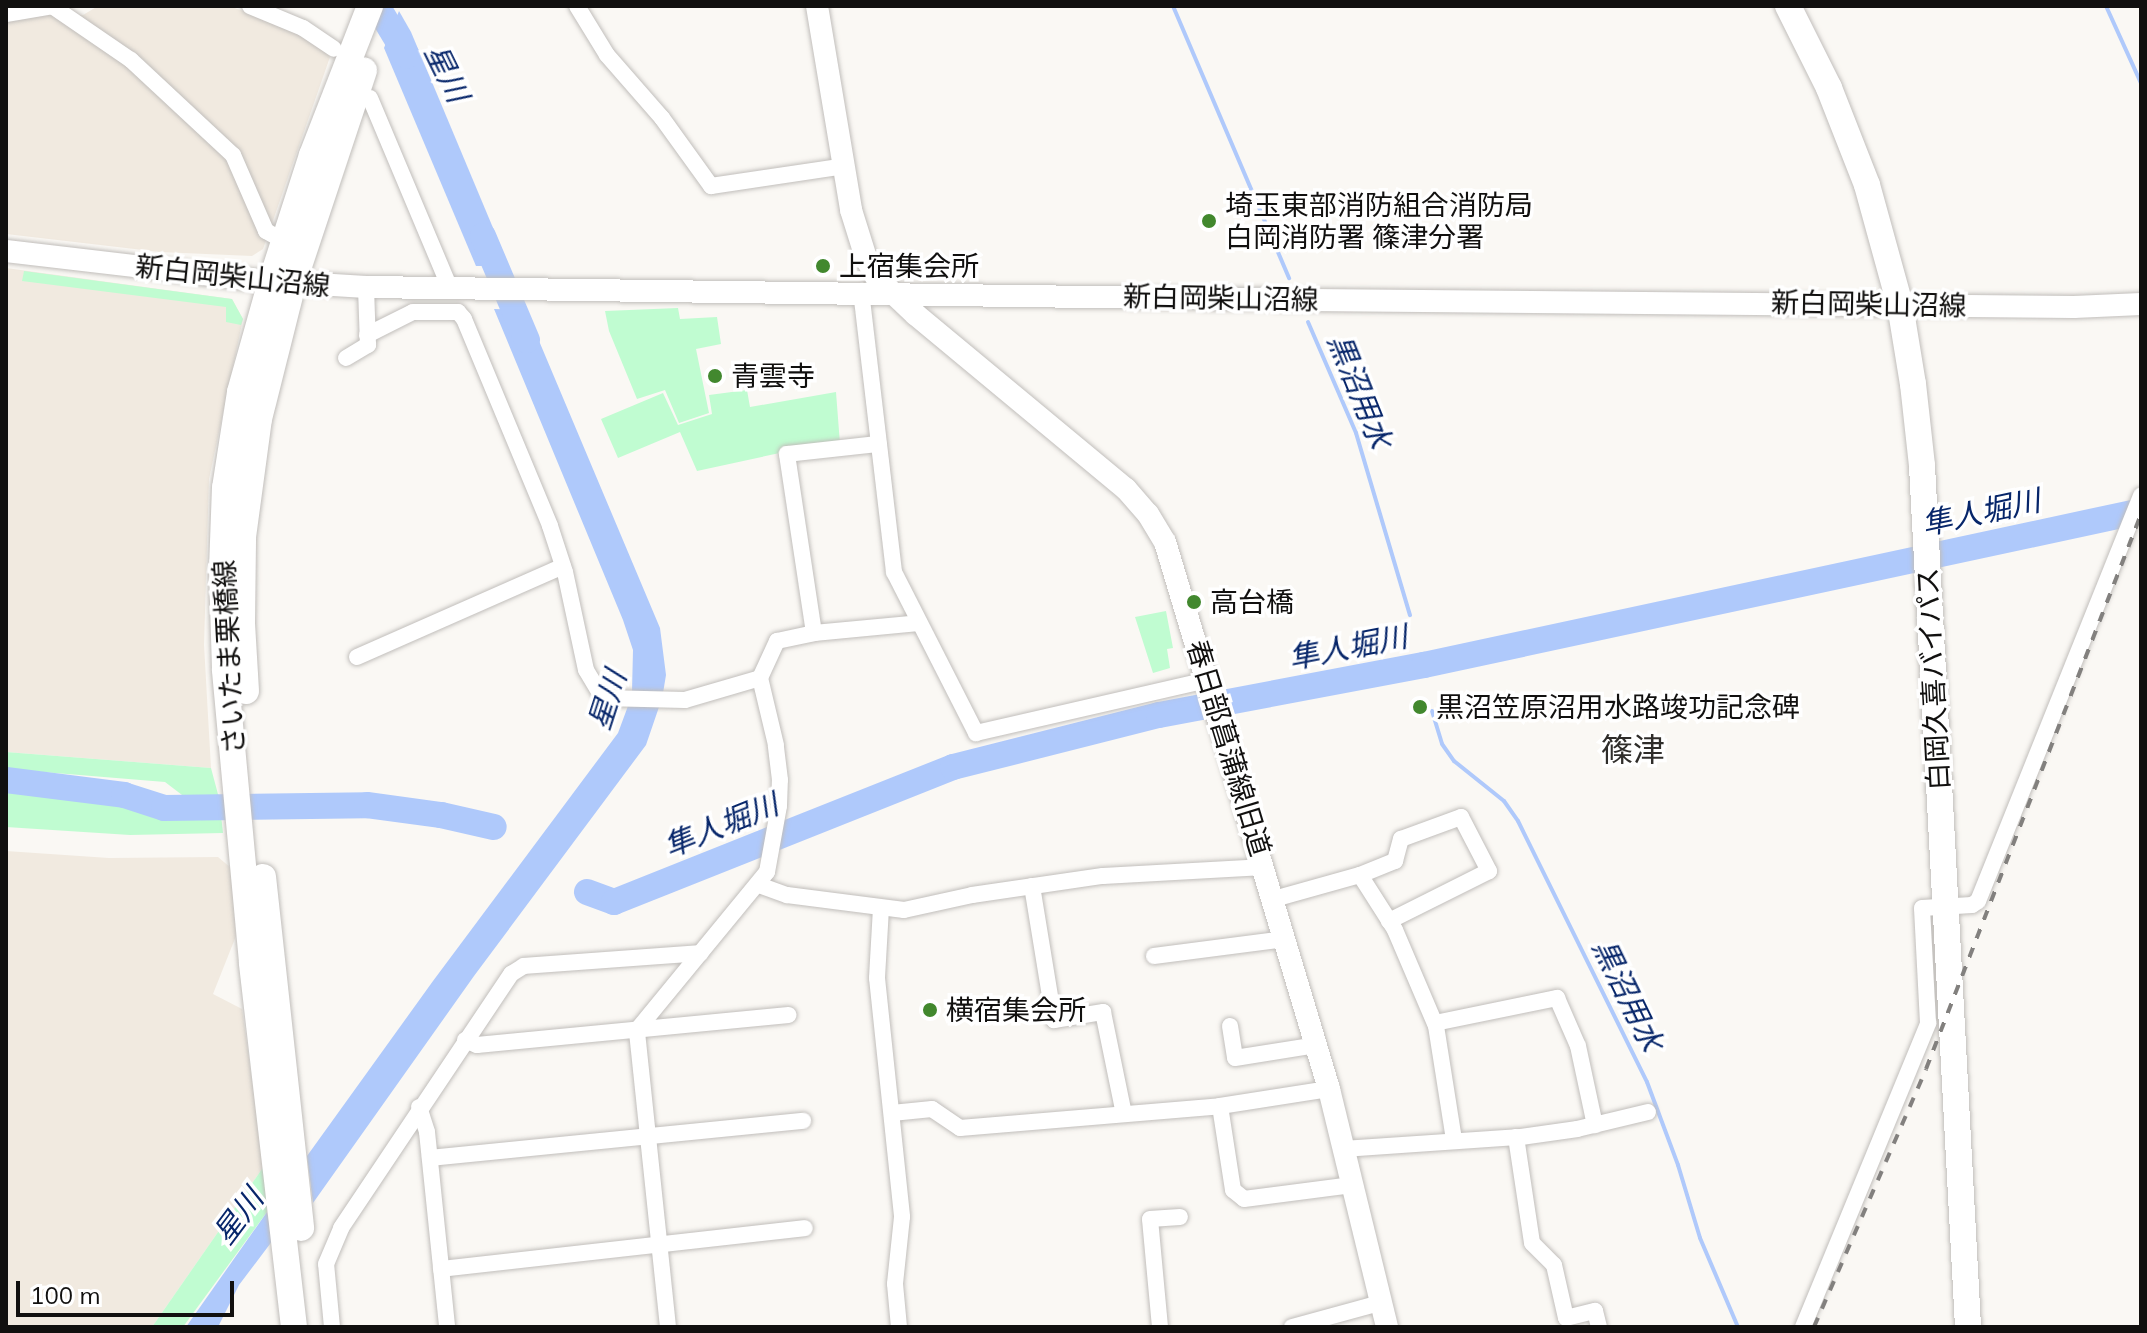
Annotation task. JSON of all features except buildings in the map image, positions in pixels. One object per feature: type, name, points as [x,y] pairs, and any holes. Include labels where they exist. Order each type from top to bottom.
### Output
[{"type":"main road","name":"さいたま栗橋線","points":[[310,1327],[276,1168],[246,785],[243,537],[282,283],[284,241],[312,155],[370,6]]},
{"type":"main road","name":"さいたま栗橋線","points":[[282,283],[352,54],[386,6]]},
{"type":"main road","name":"白岡久喜バイパス","points":[[1788,6],[1811,49],[1850,138],[1900,305],[1918,423],[1968,1327]]},
{"type":"main road","name":"さいたま栗橋線","points":[[249,821],[292,1146],[297,1267],[294,1327]]},
{"type":"street","points":[[6,14],[53,6],[131,60],[233,155],[266,231],[284,241]]},
{"type":"street","points":[[250,6],[303,28],[352,54]]},
{"type":"street","points":[[577,6],[607,55],[662,118],[711,186],[845,166]]},
{"type":"street","name":"春日部菖蒲線旧道","points":[[817,6],[862,247],[876,277],[889,292],[1126,489],[1148,514],[1176,571],[1329,1089],[1387,1327]]},
{"type":"street","points":[[370,98],[456,288]]},
{"type":"street","name":"新白岡柴山沼線","points":[[6,251],[282,283],[366,287],[861,291],[1310,300],[2141,304]]},
{"type":"street","points":[[346,358],[368,345],[366,287]]},
{"type":"street","points":[[861,291],[894,572],[976,733],[1208,684]]},
{"type":"street","points":[[367,335],[413,312],[458,312],[544,511],[563,566],[586,670],[598,693],[610,700],[685,700],[760,678]]},
{"type":"street","points":[[814,633],[787,454],[878,444]]},
{"type":"street","points":[[1803,1327],[1928,1023],[1922,908],[1972,905],[1978,901],[2141,496]]},
{"type":"street","points":[[357,657],[563,566]]},
{"type":"street","points":[[668,1327],[637,1030],[759,885],[770,858],[779,806],[776,745],[760,678],[777,641],[814,633],[919,623]]},
{"type":"street","points":[[1274,899],[1360,875],[1395,861],[1401,839],[1453,817],[1461,817],[1489,871],[1389,921]]},
{"type":"street","points":[[759,885],[787,895],[881,908],[920,908],[1103,876],[1265,867]]},
{"type":"street","points":[[1360,875],[1389,921],[1435,1023],[1454,1140]]},
{"type":"street","points":[[1032,886],[1054,1020],[1103,1012],[1124,1114]]},
{"type":"street","points":[[881,908],[877,978],[902,1217],[895,1284],[899,1327]]},
{"type":"street","points":[[1154,956],[1285,939]]},
{"type":"street","points":[[332,1327],[329,1253],[419,1107],[511,974],[524,966],[701,953]]},
{"type":"street","points":[[1435,1023],[1557,998],[1578,1046],[1595,1125]]},
{"type":"street","points":[[465,1040],[477,1045],[789,1015]]},
{"type":"street","points":[[1230,1026],[1235,1058],[1316,1045]]},
{"type":"street","points":[[892,1113],[932,1109],[960,1128],[1220,1106],[1329,1089]]},
{"type":"street","points":[[1220,1106],[1233,1190],[1244,1199],[1352,1185]]},
{"type":"street","points":[[419,1107],[430,1158],[447,1327]]},
{"type":"street","points":[[1343,1149],[1516,1137],[1595,1125],[1648,1112]]},
{"type":"street","points":[[430,1158],[803,1121]]},
{"type":"street","points":[[1516,1137],[1532,1243],[1554,1265],[1566,1318],[1595,1311],[1599,1327]]},
{"type":"street","points":[[1160,1327],[1150,1219],[1180,1217]]},
{"type":"street","points":[[441,1269],[805,1228]]},
{"type":"street","points":[[1292,1327],[1380,1303]]},
{"type":"shaded area","points":[[98,6],[229,6],[283,25],[324,49],[330,57],[263,249],[252,256],[160,252],[6,234],[6,20],[41,14],[83,15]]},
{"type":"shaded area","points":[[6,268],[232,299],[243,319],[209,479],[204,645],[211,768],[6,752]]},
{"type":"shaded area","points":[[6,851],[109,858],[218,857],[231,868],[236,936],[213,994],[242,1009],[264,1166],[152,1327],[6,1327]]},
{"type":"green space","points":[[24,271],[232,299],[243,319],[241,325],[226,322],[226,307],[22,281]]},
{"type":"green space","points":[[678,308],[680,319],[717,317],[721,344],[696,349],[709,413],[679,423],[665,390],[637,399],[609,331],[605,311]]},
{"type":"green space","points":[[747,390],[750,407],[836,392],[840,444],[789,451],[697,471],[680,432],[618,458],[601,419],[663,393],[678,425],[712,414],[709,395]]},
{"type":"green space","points":[[1166,611],[1173,648],[1167,649],[1170,668],[1153,673],[1135,617]]},
{"type":"green space","points":[[6,752],[211,768],[219,798],[186,798],[165,782],[6,769]]},
{"type":"green space","points":[[6,790],[102,802],[162,815],[221,815],[223,833],[130,835],[6,827]]},
{"type":"green space","points":[[264,1166],[267,1212],[183,1327],[152,1327]]},
{"type":"water","points":[[399,11],[411,32],[509,266],[476,266],[384,48]]},
{"type":"water","points":[[494,309],[526,310],[660,628],[666,675],[663,693],[632,691],[633,650],[623,620]]},
{"type":"water","points":[[628,706],[659,707],[646,745],[474,976],[313,1203],[307,1156],[618,733]]},
{"type":"water","points":[[267,1212],[273,1240],[239,1285],[218,1327],[186,1327]]},
{"type":"waterway","name":"星川","points":[[377,6],[407,56]]},
{"type":"waterway","name":"黒沼用水","points":[[1173,6],[1289,278]]},
{"type":"waterway","points":[[2106,6],[2141,83]]},
{"type":"waterway","name":"星川","points":[[483,236],[527,340]]},
{"type":"waterway","name":"黒沼用水","points":[[1308,322],[1356,433],[1410,615]]},
{"type":"waterway","name":"隼人堀川","points":[[587,892],[614,902],[953,767],[1159,715],[1424,665],[2141,511]]},
{"type":"waterway","name":"黒沼用水","points":[[1432,711],[1442,744],[1454,761],[1504,801],[1518,821],[1647,1082],[1678,1165],[1700,1238],[1738,1327]]},
{"type":"waterway","name":"隼人堀川","points":[[6,780],[124,795],[164,808],[367,805],[441,815],[494,827]]},
{"type":"railway","points":[[1814,1327],[1926,1069],[2141,514]]},
{"type":"place","name":"埼玉東部消防組合消防局 白岡消防署 篠津分署","points":[[1209,221]]},
{"type":"place","name":"上宿集会所","points":[[823,266]]},
{"type":"place","name":"青雲寺","points":[[715,376]]},
{"type":"place","name":"高台橋","points":[[1194,602]]},
{"type":"place","name":"黒沼笠原沼用水路竣功記念碑","points":[[1420,707]]},
{"type":"place","name":"横宿集会所","points":[[930,1010]]},
{"type":"district","name":"篠津","points":[[1633,749]]}]
